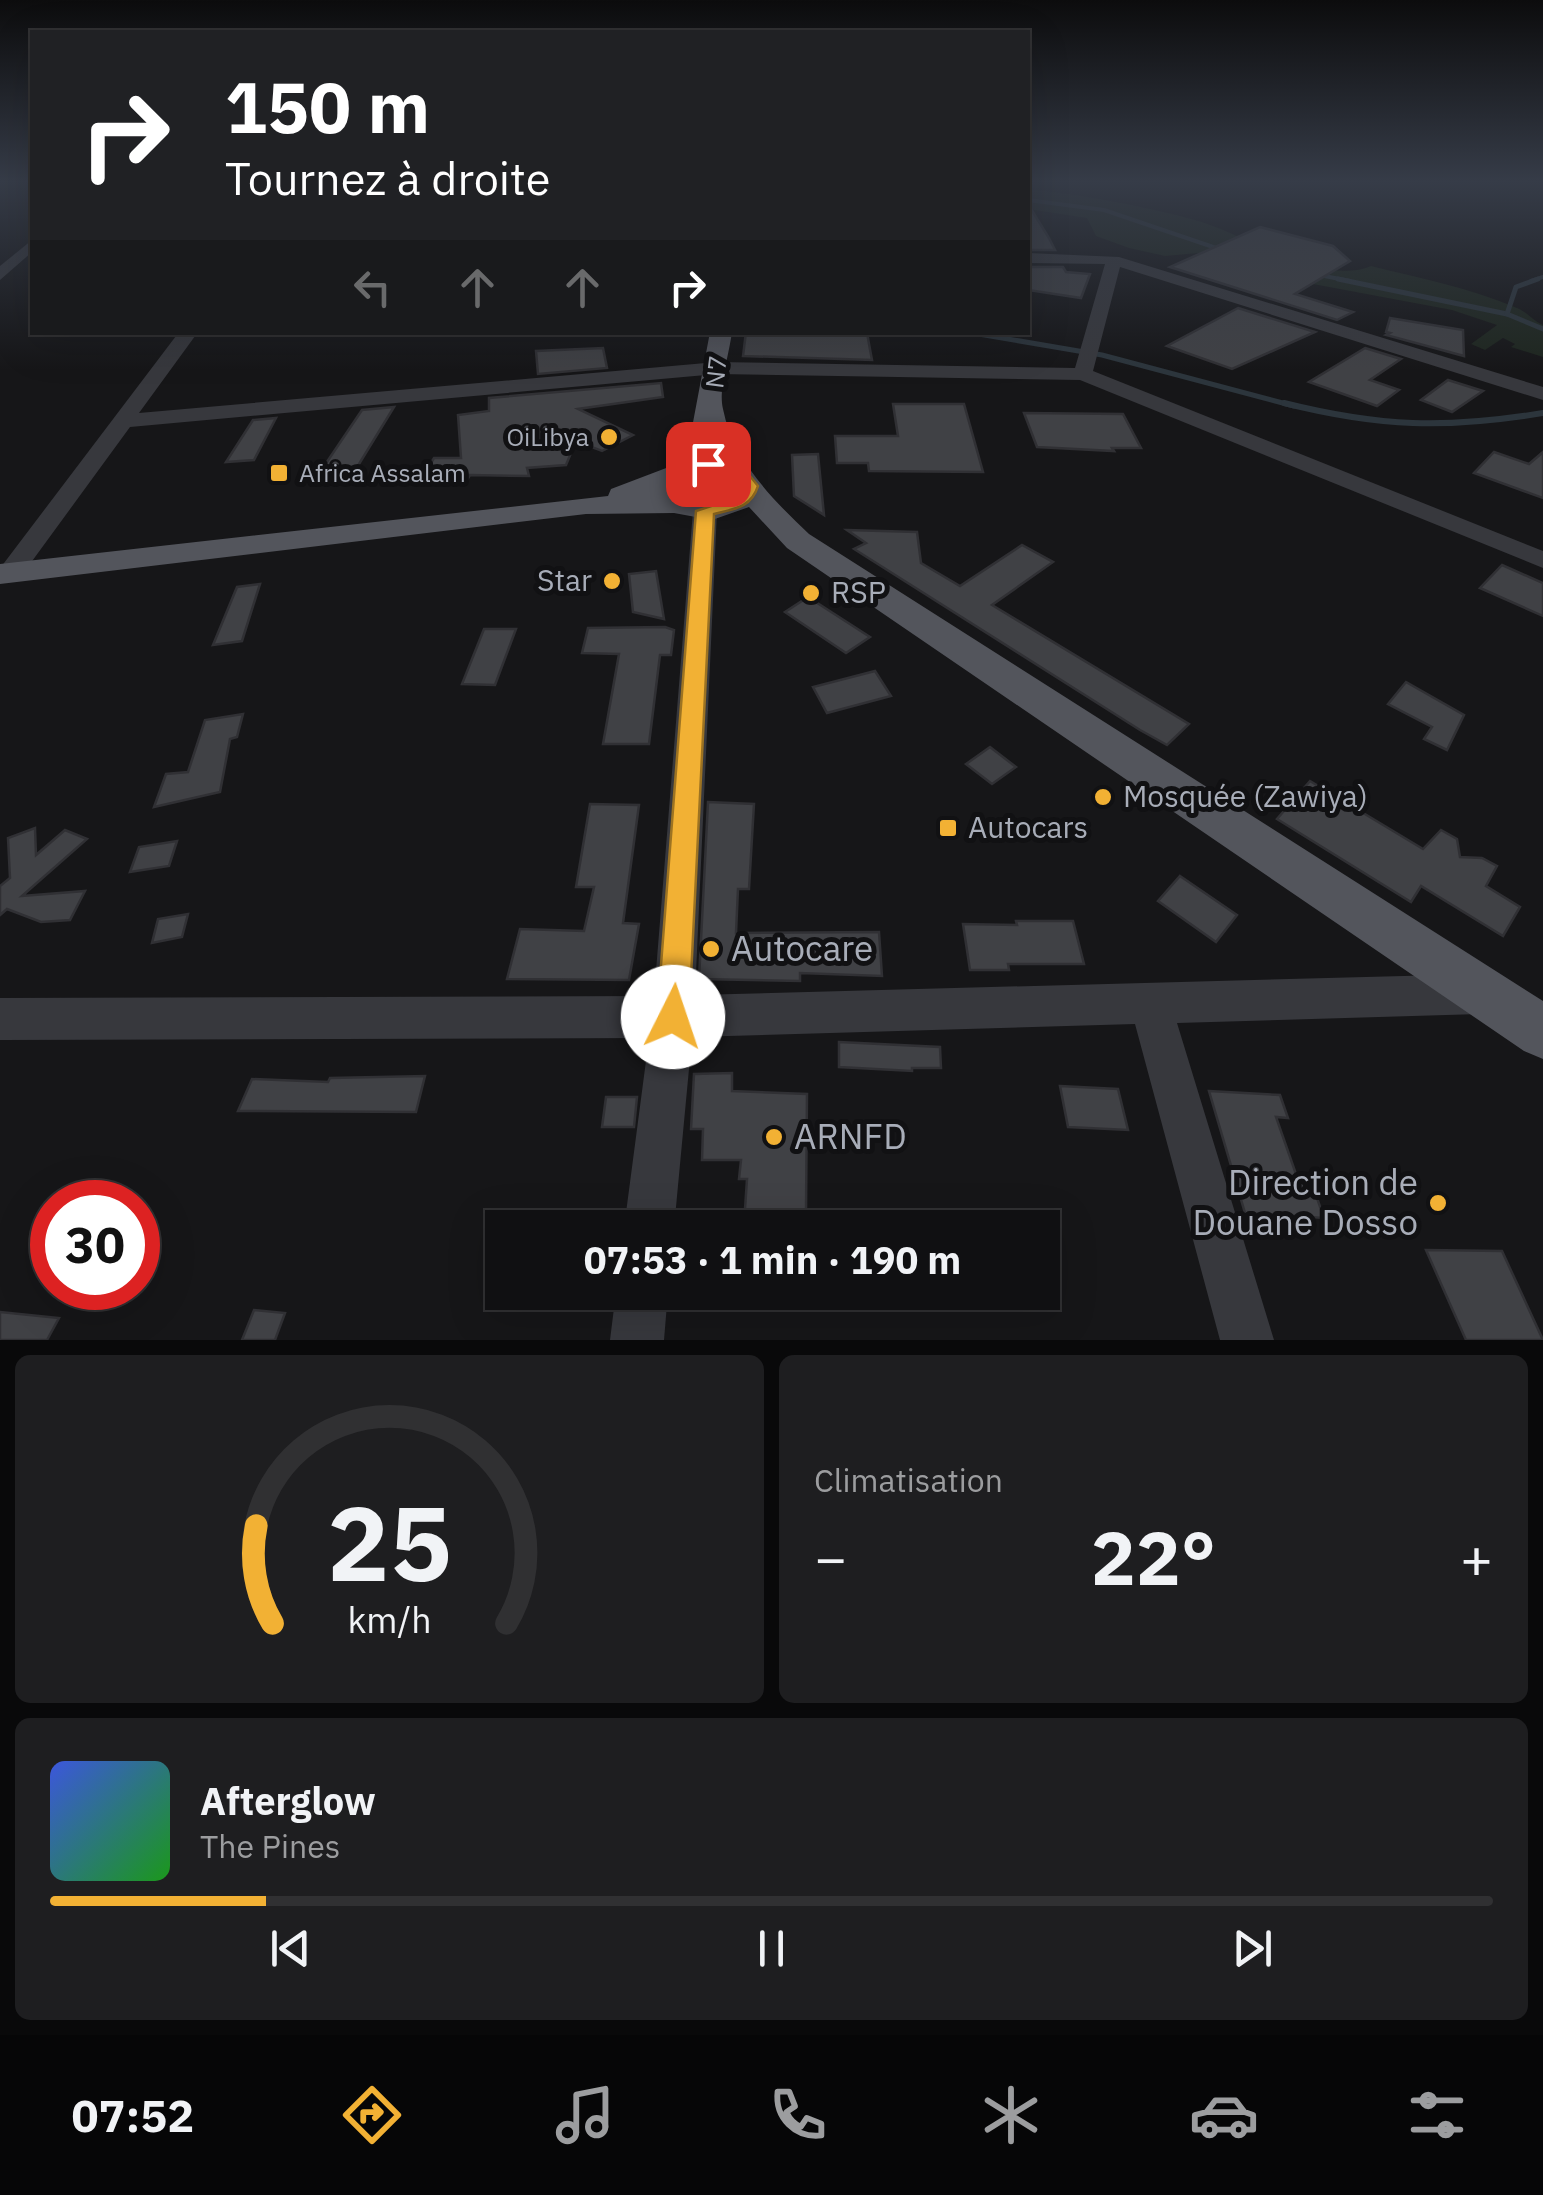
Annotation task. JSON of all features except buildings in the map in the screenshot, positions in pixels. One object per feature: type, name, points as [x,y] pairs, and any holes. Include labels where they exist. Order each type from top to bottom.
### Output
[{"type":"main road","name":"N7","points":[[691,494],[711,412],[721,335]]},
{"type":"main road","points":[[711,412],[719,444],[765,510],[798,541],[1543,1032]]},
{"type":"main road","points":[[691,494],[708,464],[743,478]]},
{"type":"main road","points":[[5,573],[691,494],[746,496],[743,478]]},
{"type":"main road","points":[[691,494],[798,541]]},
{"type":"street","points":[[0,274],[30,246]]},
{"type":"street","points":[[1030,258],[1114,260],[1543,394]]},
{"type":"street","points":[[1083,374],[1114,260]]},
{"type":"street","points":[[5,573],[187,335]]},
{"type":"street","points":[[124,421],[717,368],[1083,374],[1543,560]]},
{"type":"street","points":[[651,1210],[673,1017],[691,494]]},
{"type":"street","points":[[0,1019],[673,1017],[1483,994]]},
{"type":"street","points":[[1150,1003],[1247,1340]]},
{"type":"street","points":[[637,1340],[640,1310]]},
{"type":"shaded area","points":[[1119,245],[1256,245],[1329,270],[1351,271],[1371,266],[1445,284],[1521,310],[1543,325],[1543,357],[1511,347],[1515,344],[1503,338],[1485,350],[1471,344],[1497,325],[1452,310],[1264,275],[1198,253],[1165,256]]},
{"type":"waterway","points":[[1206,245],[1222,250]]},
{"type":"waterway","points":[[1314,274],[1350,281]]},
{"type":"waterway","points":[[1531,281],[1543,277]]},
{"type":"waterway","points":[[1338,279],[1507,314]]},
{"type":"waterway","points":[[1507,314],[1516,287],[1538,279]]},
{"type":"waterway","points":[[1507,314],[1543,329]]},
{"type":"waterway","points":[[985,335],[1102,355],[1294,406]]},
{"type":"waterway","points":[[1284,403],[1351,417],[1413,423],[1475,422],[1543,413]]},
{"type":"place","name":"OiLibya","points":[[609,437]]},
{"type":"place","name":"Africa Assalam","points":[[279,473]]},
{"type":"place","name":"Star","points":[[612,581]]},
{"type":"place","name":"RSP","points":[[811,593]]},
{"type":"place","name":"Mosquée (Zawiya)","points":[[1103,797]]},
{"type":"place","name":"Autocars","points":[[948,828]]},
{"type":"place","name":"Autocare","points":[[711,949]]},
{"type":"place","name":"ARNFD","points":[[774,1137]]},
{"type":"place","name":"Direction de Douane Dosso","points":[[1438,1203]]},
{"type":"route","points":[[673,1017],[705,511],[736,504],[746,496],[749,486],[737,470],[708,464]]}]
